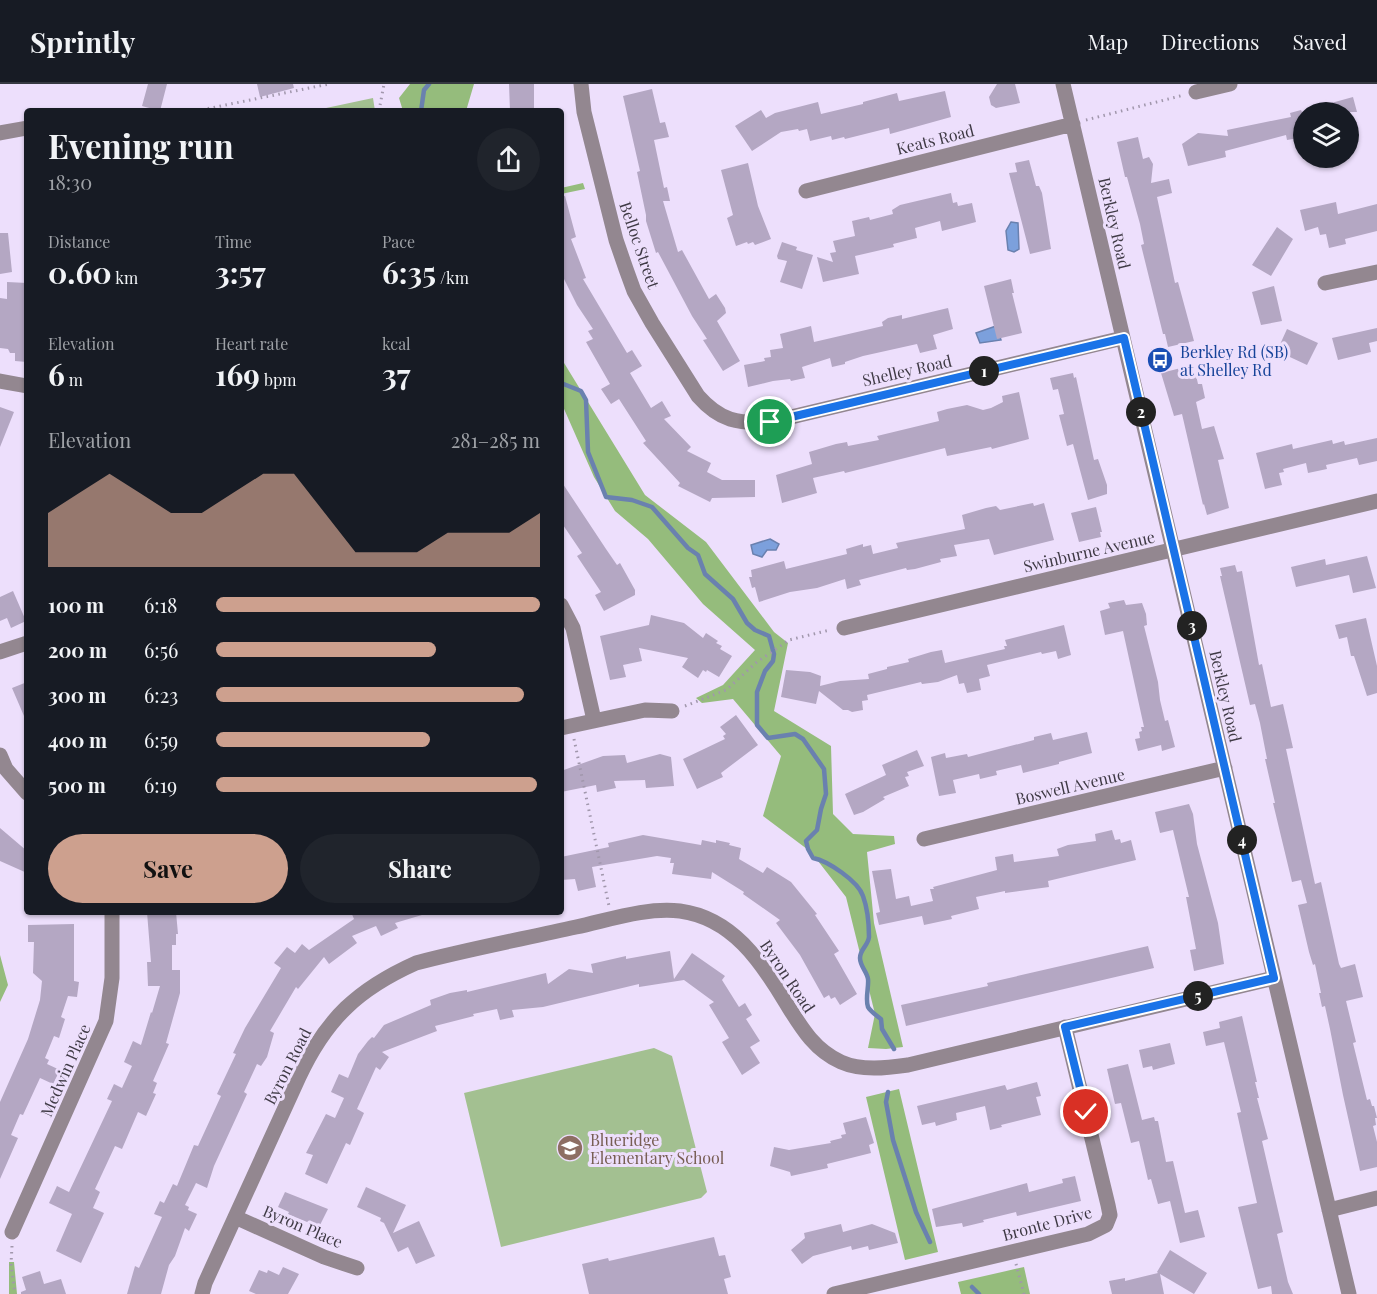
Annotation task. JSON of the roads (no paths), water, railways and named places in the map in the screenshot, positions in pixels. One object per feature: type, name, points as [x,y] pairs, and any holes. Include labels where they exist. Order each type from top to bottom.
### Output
[{"type":"street","name":"Belloc Street","points":[[581,84],[584,112],[616,240],[634,291],[698,396],[709,409],[734,421]]},
{"type":"street","name":"Berkley Road","points":[[1063,84],[1349,1294]]},
{"type":"street","points":[[1196,92],[1230,84]]},
{"type":"street","name":"Keats Road","points":[[806,191],[1073,124]]},
{"type":"street","points":[[0,134],[24,129]]},
{"type":"street","points":[[1325,283],[1377,272]]},
{"type":"street","name":"Shelley Road","points":[[734,421],[770,422],[1124,338]]},
{"type":"street","points":[[0,381],[24,385]]},
{"type":"street","name":"Swinburne Avenue","points":[[844,628],[1377,501]]},
{"type":"street","points":[[564,611],[573,628],[594,720]]},
{"type":"street","points":[[0,652],[24,644]]},
{"type":"street","points":[[566,727],[645,710],[672,711]]},
{"type":"street","points":[[0,755],[6,769],[24,790]]},
{"type":"street","name":"Boswell Avenue","points":[[924,839],[1225,768]]},
{"type":"street","name":"Byron Road","points":[[202,1294],[309,1055],[324,1032],[343,1010],[367,989],[416,963],[612,919],[653,911],[680,911],[705,918],[741,940],[756,957],[805,1034],[820,1050],[842,1062],[859,1067],[886,1068],[908,1065],[1274,978]]},
{"type":"street","name":"Medwin Place","points":[[12,1232],[106,1021],[112,978],[112,915]]},
{"type":"street","name":"Bronte Drive","points":[[834,1294],[1097,1230],[1106,1225],[1110,1215],[1065,1027]]},
{"type":"street","points":[[1329,1210],[1377,1198]]},
{"type":"street","name":"Byron Place","points":[[235,1217],[324,1257],[357,1268]]},
{"type":"water","points":[[1011,222],[1018,223],[1019,249],[1014,252],[1008,250],[1006,231]]},
{"type":"water","points":[[996,326],[1001,340],[980,343],[976,333]]},
{"type":"water","points":[[770,539],[779,544],[776,550],[767,550],[762,557],[753,554],[751,545]]},
{"type":"waterway","points":[[421,108],[424,90],[429,84]]},
{"type":"waterway","points":[[564,384],[581,391],[586,400],[588,452],[606,497],[632,500],[652,507],[688,548],[698,555],[705,574],[733,599],[747,623],[755,630],[769,636],[774,654],[773,661],[765,671],[757,692],[757,725],[768,738],[795,734],[803,739],[824,769],[826,794],[817,830],[806,841],[813,858],[834,867],[849,878],[863,896],[868,916],[869,937],[860,958],[868,979],[867,1004],[870,1010],[881,1019],[882,1029],[894,1049]]},
{"type":"waterway","points":[[888,1092],[886,1102],[893,1140],[916,1212],[930,1242]]},
{"type":"waterway","points":[[972,1287],[979,1294]]},
{"type":"place","name":"Berkley Rd (SB) at Shelley Rd","points":[[1160,360]]},
{"type":"place","name":"Blueridge Elementary School","points":[[570,1148]]}]
